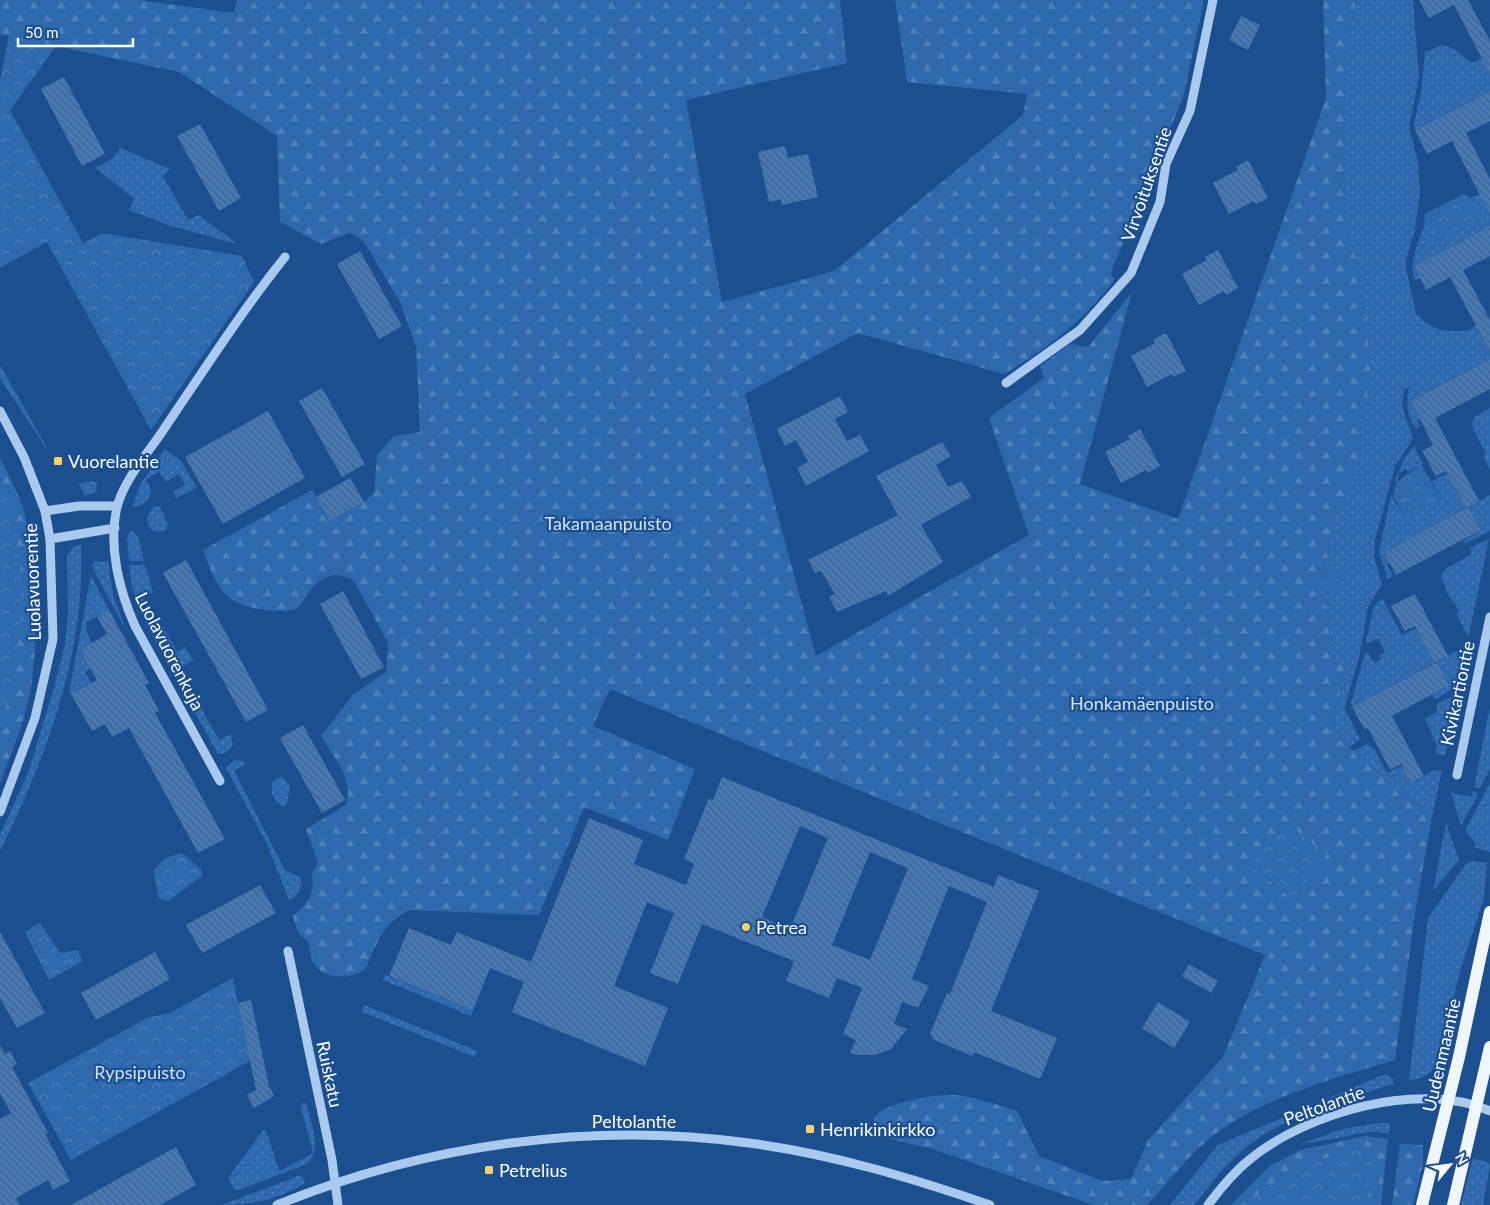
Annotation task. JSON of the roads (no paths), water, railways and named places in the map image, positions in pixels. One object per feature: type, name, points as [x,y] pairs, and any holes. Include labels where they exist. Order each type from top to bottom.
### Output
[{"type":"main road","name":"Uudenmaantie","points":[[1422,1205],[1449,1098],[1490,912]]},
{"type":"main road","points":[[1453,1205],[1490,1047]]},
{"type":"street","name":"Virvoituksentie","points":[[1006,384],[1080,330],[1131,273],[1160,202],[1166,164],[1190,111],[1213,0]]},
{"type":"street","points":[[50,538],[115,528],[118,506],[126,487],[150,449],[286,257]]},
{"type":"street","name":"Luolavuorentie","points":[[0,412],[24,457],[45,511],[50,538],[53,639],[47,671],[24,751],[0,812]]},
{"type":"street","points":[[45,511],[78,506],[118,506]]},
{"type":"street","name":"Luolavuorenkuja","points":[[115,528],[117,568],[127,607],[220,781]]},
{"type":"street","name":"Kivikartiontie","points":[[1456,776],[1490,617]]},
{"type":"street","name":"Ruiskatu","points":[[288,951],[338,1205]]},
{"type":"street","name":"Peltolantie","points":[[1208,1205],[1224,1184],[1250,1159],[1302,1128],[1341,1113],[1387,1100],[1425,1098],[1449,1098],[1477,1105],[1490,1111]]},
{"type":"street","name":"Peltolantie","points":[[277,1205],[335,1183],[400,1164],[506,1144],[551,1139],[664,1136],[748,1142],[816,1154],[872,1167],[990,1205]]},
{"type":"place","name":"Vuorelantie","points":[[58,461]]},
{"type":"place","name":"Petrea","points":[[746,927]]},
{"type":"place","name":"Henrikinkirkko","points":[[810,1129]]},
{"type":"place","name":"Petrelius","points":[[489,1170]]},
{"type":"park label","name":"Takamaanpuisto","points":[[608,523]]},
{"type":"park label","name":"Honkamäenpuisto","points":[[1142,703]]},
{"type":"park label","name":"Rypsipuisto","points":[[140,1072]]}]
